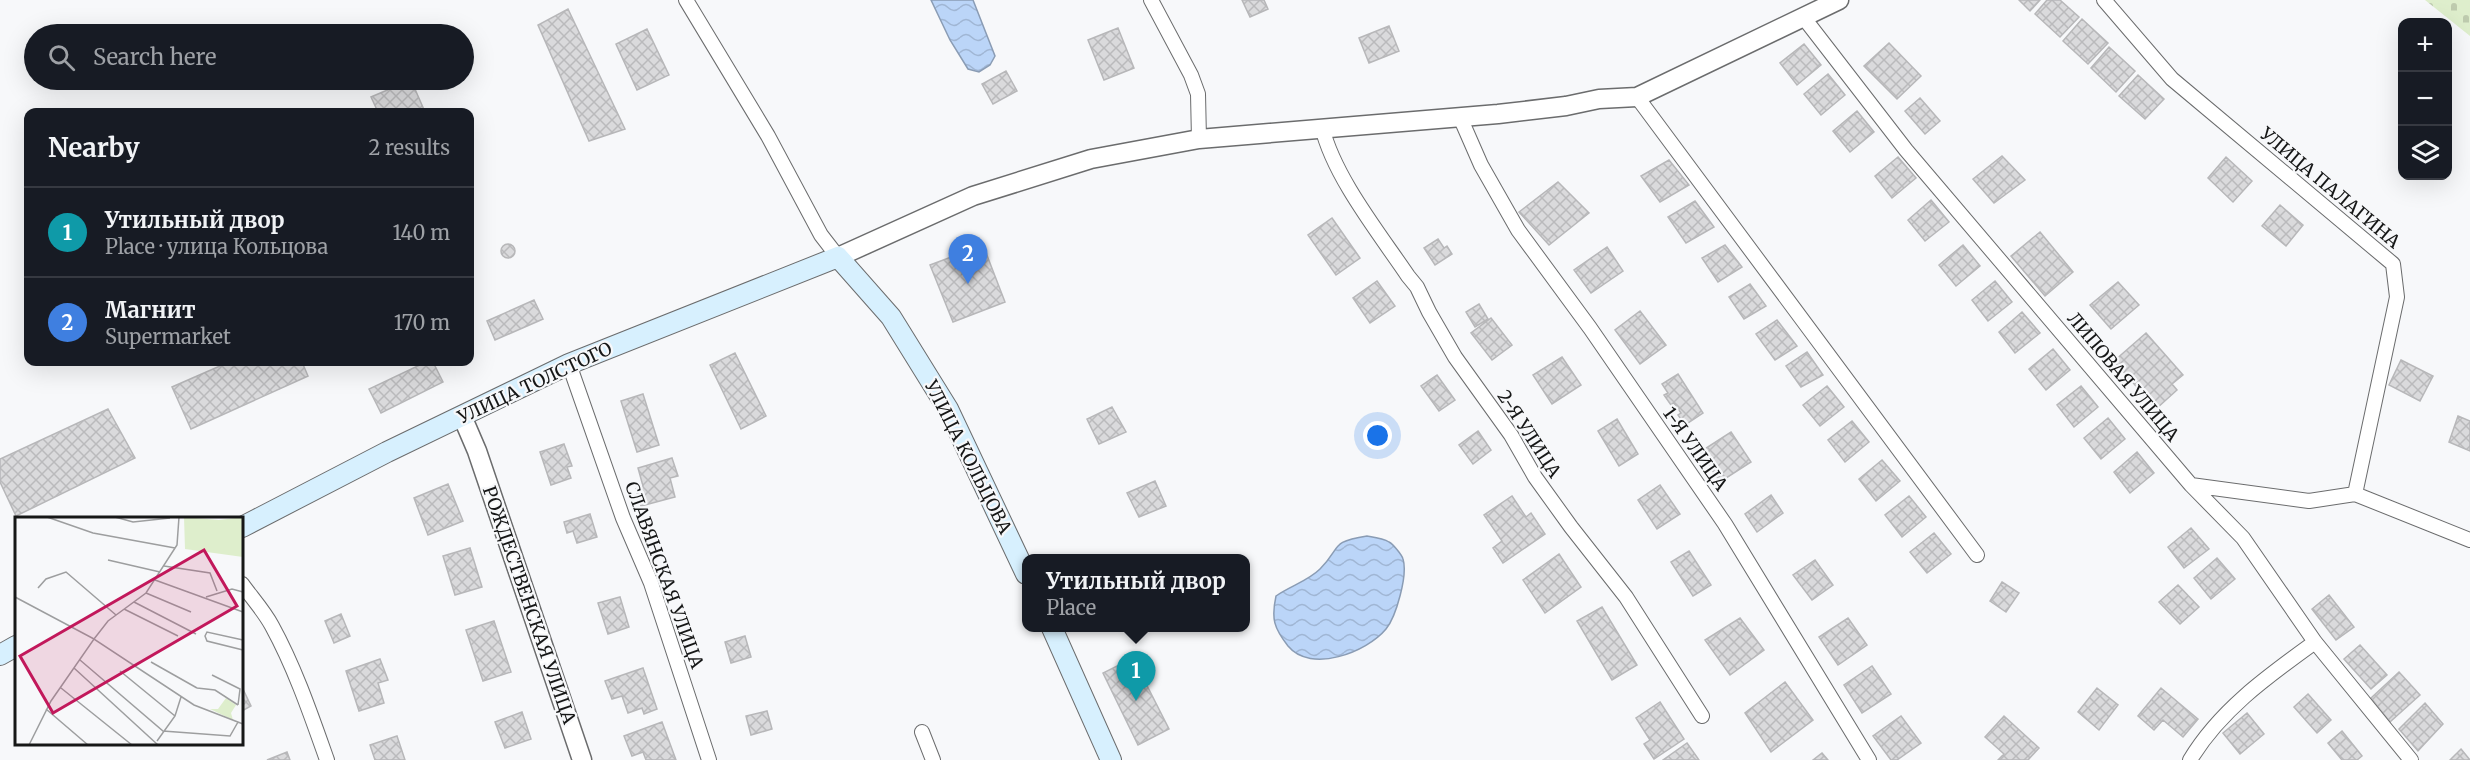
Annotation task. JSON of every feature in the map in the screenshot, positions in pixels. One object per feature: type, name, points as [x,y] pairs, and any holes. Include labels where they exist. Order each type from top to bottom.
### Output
[{"type":"main road","name":"УЛИЦА ТОЛСТОГО","points":[[243,526],[569,364],[837,257]]},
{"type":"main road","name":"УЛИЦА КОЛЬЦОВА","points":[[837,257],[891,317],[948,409],[1022,566]]},
{"type":"main road","points":[[1054,632],[1111,760]]},
{"type":"main road","points":[[0,655],[15,647]]},
{"type":"street","points":[[686,0],[768,136],[821,235],[837,257],[974,196],[1091,159],[1199,139],[1460,117],[1566,106],[1599,99],[1637,97],[1839,0]]},
{"type":"street","points":[[1151,0],[1195,84],[1198,94],[1199,139]]},
{"type":"street","name":"УЛИЦА ПАЛАГИНА","points":[[2104,0],[2172,79],[2393,264],[2397,297],[2355,494]]},
{"type":"street","name":"ЛИПОВАЯ УЛИЦА","points":[[1804,18],[1906,150],[2191,485],[2243,538],[2315,642],[2411,760]]},
{"type":"street","points":[[1637,97],[1977,555]]},
{"type":"street","name":"1-Я УЛИЦА","points":[[1460,117],[1481,165],[1518,230],[1590,328],[1725,524],[1869,760]]},
{"type":"street","name":"2-Я УЛИЦА","points":[[1322,127],[1326,145],[1337,165],[1417,287],[1455,357],[1511,435],[1535,477],[1626,597],[1702,716]]},
{"type":"street","name":"СЛАВЯНСКАЯ УЛИЦА","points":[[569,364],[581,404],[623,518],[651,583],[709,760]]},
{"type":"street","name":"РОЖДЕСТВЕНСКАЯ УЛИЦА","points":[[462,416],[477,451],[582,760]]},
{"type":"street","points":[[2191,485],[2308,501],[2355,494],[2470,540]]},
{"type":"street","points":[[243,585],[271,624],[279,640],[303,695],[327,760]]},
{"type":"street","points":[[2190,760],[2202,741],[2255,685],[2315,642]]},
{"type":"street","points":[[922,732],[933,760]]},
{"type":"green space","points":[[2425,0],[2470,0],[2470,36],[2452,22],[2452,18],[2448,18]]},
{"type":"water","points":[[931,0],[973,0],[995,56],[990,65],[979,72],[968,69],[950,40]]},
{"type":"water","points":[[1367,536],[1389,542],[1403,559],[1402,585],[1390,623],[1377,637],[1353,652],[1324,659],[1298,654],[1288,646],[1275,623],[1276,596],[1315,573],[1327,562],[1341,543]]},
{"type":"building","points":[[1242,0],[1264,0],[1268,9],[1250,17]]},
{"type":"building","points":[[2019,0],[2040,0],[2030,11]]},
{"type":"building","points":[[2047,0],[2060,0],[2079,17],[2060,37],[2035,14]]},
{"type":"building","points":[[568,9],[625,129],[589,141],[538,25]]},
{"type":"building","points":[[2082,19],[2108,43],[2088,64],[2063,41]]},
{"type":"building","points":[[1389,26],[1399,51],[1369,63],[1359,38]]},
{"type":"building","points":[[1118,28],[1134,68],[1104,80],[1088,40]]},
{"type":"building","points":[[647,29],[669,75],[637,90],[616,44]]},
{"type":"building","points":[[1889,43],[1921,76],[1897,99],[1864,66]]},
{"type":"building","points":[[1804,44],[1821,65],[1797,85],[1780,63]]},
{"type":"building","points":[[2109,47],[2135,71],[2116,92],[2091,68]]},
{"type":"building","points":[[1006,71],[1017,91],[993,104],[982,84]]},
{"type":"building","points":[[1828,74],[1845,95],[1821,115],[1804,94]]},
{"type":"building","points":[[2138,75],[2164,99],[2145,119],[2119,96]]},
{"type":"building","points":[[387,90],[415,90],[423,108],[376,108],[371,97]]},
{"type":"building","points":[[1920,98],[1940,121],[1925,134],[1905,111]]},
{"type":"building","points":[[1857,111],[1874,132],[1850,152],[1833,131]]},
{"type":"building","points":[[2002,156],[2025,180],[1994,203],[1973,179]]},
{"type":"building","points":[[1898,157],[1916,178],[1892,198],[1875,176]]},
{"type":"building","points":[[2226,157],[2252,181],[2233,202],[2208,178]]},
{"type":"building","points":[[1669,160],[1689,185],[1660,202],[1641,176]]},
{"type":"building","points":[[1558,182],[1589,213],[1549,245],[1519,212]]},
{"type":"building","points":[[1931,200],[1949,222],[1925,241],[1908,220]]},
{"type":"building","points":[[1695,201],[1714,227],[1686,243],[1668,217]]},
{"type":"building","points":[[2280,205],[2303,225],[2286,246],[2262,226]]},
{"type":"building","points":[[1332,218],[1360,258],[1336,275],[1308,235]]},
{"type":"building","points":[[2040,232],[2073,272],[2045,296],[2011,256]]},
{"type":"building","points":[[1438,239],[1444,248],[1447,246],[1452,254],[1435,265],[1424,248]]},
{"type":"building","points":[[505,244],[511,244],[515,251],[511,258],[505,258],[501,254],[501,248]]},
{"type":"building","points":[[983,245],[1005,302],[953,322],[930,265]]},
{"type":"building","points":[[1725,245],[1742,267],[1718,282],[1702,258]]},
{"type":"building","points":[[1963,245],[1980,266],[1956,286],[1939,265]]},
{"type":"building","points":[[1607,247],[1623,271],[1591,293],[1574,270]]},
{"type":"building","points":[[1377,281],[1395,306],[1370,323],[1353,298]]},
{"type":"building","points":[[1995,281],[2012,302],[1988,321],[1972,300]]},
{"type":"building","points":[[2118,282],[2139,305],[2111,329],[2090,305]]},
{"type":"building","points":[[1750,284],[1766,306],[1744,319],[1729,297]]},
{"type":"building","points":[[534,300],[543,319],[495,340],[487,321]]},
{"type":"building","points":[[1479,304],[1488,319],[1475,327],[1466,312]]},
{"type":"building","points":[[1640,311],[1666,345],[1640,364],[1615,330]]},
{"type":"building","points":[[2022,312],[2040,333],[2015,353],[1999,332]]},
{"type":"building","points":[[1491,318],[1512,345],[1492,360],[1471,333]]},
{"type":"building","points":[[1777,320],[1797,346],[1775,360],[1756,334]]},
{"type":"building","points":[[2146,333],[2183,375],[2172,384],[2177,390],[2156,409],[2114,361]]},
{"type":"building","points":[[2053,349],[2070,370],[2046,390],[2029,369]]},
{"type":"building","points":[[1807,352],[1823,375],[1801,387],[1786,366]]},
{"type":"building","points":[[735,353],[766,416],[741,429],[710,365]]},
{"type":"building","points":[[1562,357],[1581,385],[1552,404],[1533,375]]},
{"type":"building","points":[[2401,360],[2433,376],[2420,401],[2389,385]]},
{"type":"building","points":[[220,366],[304,366],[308,376],[191,429],[172,387]]},
{"type":"building","points":[[418,366],[435,366],[443,382],[381,413],[369,389]]},
{"type":"building","points":[[1678,374],[1703,413],[1685,425],[1674,403],[1671,405],[1664,395],[1668,393],[1662,384]]},
{"type":"building","points":[[1437,375],[1455,400],[1439,411],[1421,386]]},
{"type":"building","points":[[1827,386],[1844,407],[1820,426],[1803,405]]},
{"type":"building","points":[[2081,386],[2098,407],[2074,427],[2057,405]]},
{"type":"building","points":[[643,394],[659,445],[637,452],[621,401]]},
{"type":"building","points":[[1112,407],[1126,432],[1099,444],[1087,419]]},
{"type":"building","points":[[108,409],[135,458],[16,516],[0,482],[0,459]]},
{"type":"building","points":[[2458,416],[2470,421],[2470,451],[2449,442]]},
{"type":"building","points":[[2108,418],[2125,439],[2101,459],[2084,438]]},
{"type":"building","points":[[1617,419],[1638,454],[1619,466],[1598,431]]},
{"type":"building","points":[[1852,421],[1869,442],[1845,462],[1828,440]]},
{"type":"building","points":[[1478,431],[1491,450],[1473,464],[1459,445]]},
{"type":"building","points":[[1731,432],[1751,462],[1720,482],[1700,452]]},
{"type":"building","points":[[564,444],[572,466],[567,467],[571,478],[551,485],[540,452]]},
{"type":"building","points":[[2137,452],[2154,473],[2130,493],[2114,472]]},
{"type":"building","points":[[672,458],[678,476],[670,478],[675,497],[641,506],[636,489],[643,486],[638,468]]},
{"type":"building","points":[[1882,460],[1900,481],[1876,501],[1859,479]]},
{"type":"building","points":[[1155,481],[1166,506],[1139,517],[1127,493]]},
{"type":"building","points":[[448,484],[463,521],[428,535],[414,498]]},
{"type":"building","points":[[1660,485],[1680,514],[1657,529],[1638,500]]},
{"type":"building","points":[[1771,495],[1783,513],[1757,532],[1745,514]]},
{"type":"building","points":[[1512,496],[1526,517],[1531,513],[1545,534],[1503,563],[1493,548],[1502,541],[1484,515]]},
{"type":"building","points":[[1909,496],[1926,517],[1902,537],[1885,515]]},
{"type":"building","points":[[590,514],[597,537],[577,543],[573,531],[567,533],[564,522]]},
{"type":"building","points":[[2191,528],[2209,549],[2184,568],[2168,547]]},
{"type":"building","points":[[1934,533],[1951,554],[1927,573],[1910,552]]},
{"type":"building","points":[[470,548],[482,587],[455,595],[443,556]]},
{"type":"building","points":[[1689,551],[1711,585],[1693,596],[1671,562]]},
{"type":"building","points":[[1559,554],[1581,587],[1545,613],[1523,580]]},
{"type":"building","points":[[2217,558],[2235,579],[2211,599],[2194,578]]},
{"type":"building","points":[[1815,560],[1833,585],[1812,600],[1793,575]]},
{"type":"building","points":[[2002,582],[2019,593],[2006,612],[1990,601]]},
{"type":"building","points":[[2178,585],[2199,607],[2180,624],[2159,602]]},
{"type":"building","points":[[2329,595],[2354,627],[2336,640],[2312,609]]},
{"type":"building","points":[[620,597],[629,627],[608,634],[598,603]]},
{"type":"building","points":[[1602,607],[1637,665],[1612,680],[1577,621]]},
{"type":"building","points":[[341,614],[350,636],[334,643],[325,621]]},
{"type":"building","points":[[1740,618],[1764,650],[1730,675],[1705,640]]},
{"type":"building","points":[[1848,618],[1867,645],[1838,665],[1819,637]]},
{"type":"building","points":[[494,621],[511,672],[483,681],[466,630]]},
{"type":"building","points":[[745,636],[751,657],[731,663],[725,642]]},
{"type":"building","points":[[2360,645],[2387,675],[2371,689],[2344,659]]},
{"type":"building","points":[[1133,658],[1169,729],[1138,745],[1103,673]]},
{"type":"building","points":[[380,659],[388,680],[378,683],[384,703],[359,711],[346,671]]},
{"type":"building","points":[[1872,666],[1891,694],[1862,713],[1844,685]]},
{"type":"building","points":[[643,668],[657,709],[644,714],[642,708],[628,713],[622,696],[612,699],[605,681]]},
{"type":"building","points":[[2399,672],[2420,695],[2390,722],[2371,698]]},
{"type":"building","points":[[1785,682],[1813,720],[1771,752],[1745,713]]},
{"type":"building","points":[[2097,688],[2118,705],[2099,730],[2078,712]]},
{"type":"building","points":[[2161,688],[2198,719],[2183,737],[2163,720],[2154,730],[2138,716]]},
{"type":"building","points":[[243,689],[251,706],[243,710]]},
{"type":"building","points":[[2308,694],[2331,720],[2317,733],[2294,707]]},
{"type":"building","points":[[1660,702],[1684,739],[1654,759],[1644,744],[1650,740],[1636,718]]},
{"type":"building","points":[[2425,703],[2443,724],[2418,751],[2399,729]]},
{"type":"building","points":[[767,711],[772,729],[751,735],[746,716]]},
{"type":"building","points":[[522,712],[531,739],[505,748],[495,722]]},
{"type":"building","points":[[2247,713],[2264,734],[2240,754],[2223,733]]},
{"type":"building","points":[[1901,716],[1921,743],[1897,760],[1891,760],[1873,736]]},
{"type":"building","points":[[2004,716],[2039,748],[2028,760],[1998,760],[2004,754],[1985,737]]},
{"type":"building","points":[[662,722],[676,760],[646,760],[643,752],[632,756],[624,736]]},
{"type":"building","points":[[2342,731],[2362,756],[2357,760],[2342,760],[2328,743]]},
{"type":"building","points":[[397,736],[405,760],[375,760],[370,745]]},
{"type":"building","points":[[1687,743],[1699,760],[1663,760]]},
{"type":"building","points":[[2461,749],[2470,760],[2450,760]]},
{"type":"building","points":[[287,752],[290,760],[267,760]]},
{"type":"building","points":[[1822,753],[1828,760],[1813,760]]},
{"type":"place","name":"Магнит","points":[[968,284]]},
{"type":"place","name":"Утильный двор","points":[[1136,701]]}]
